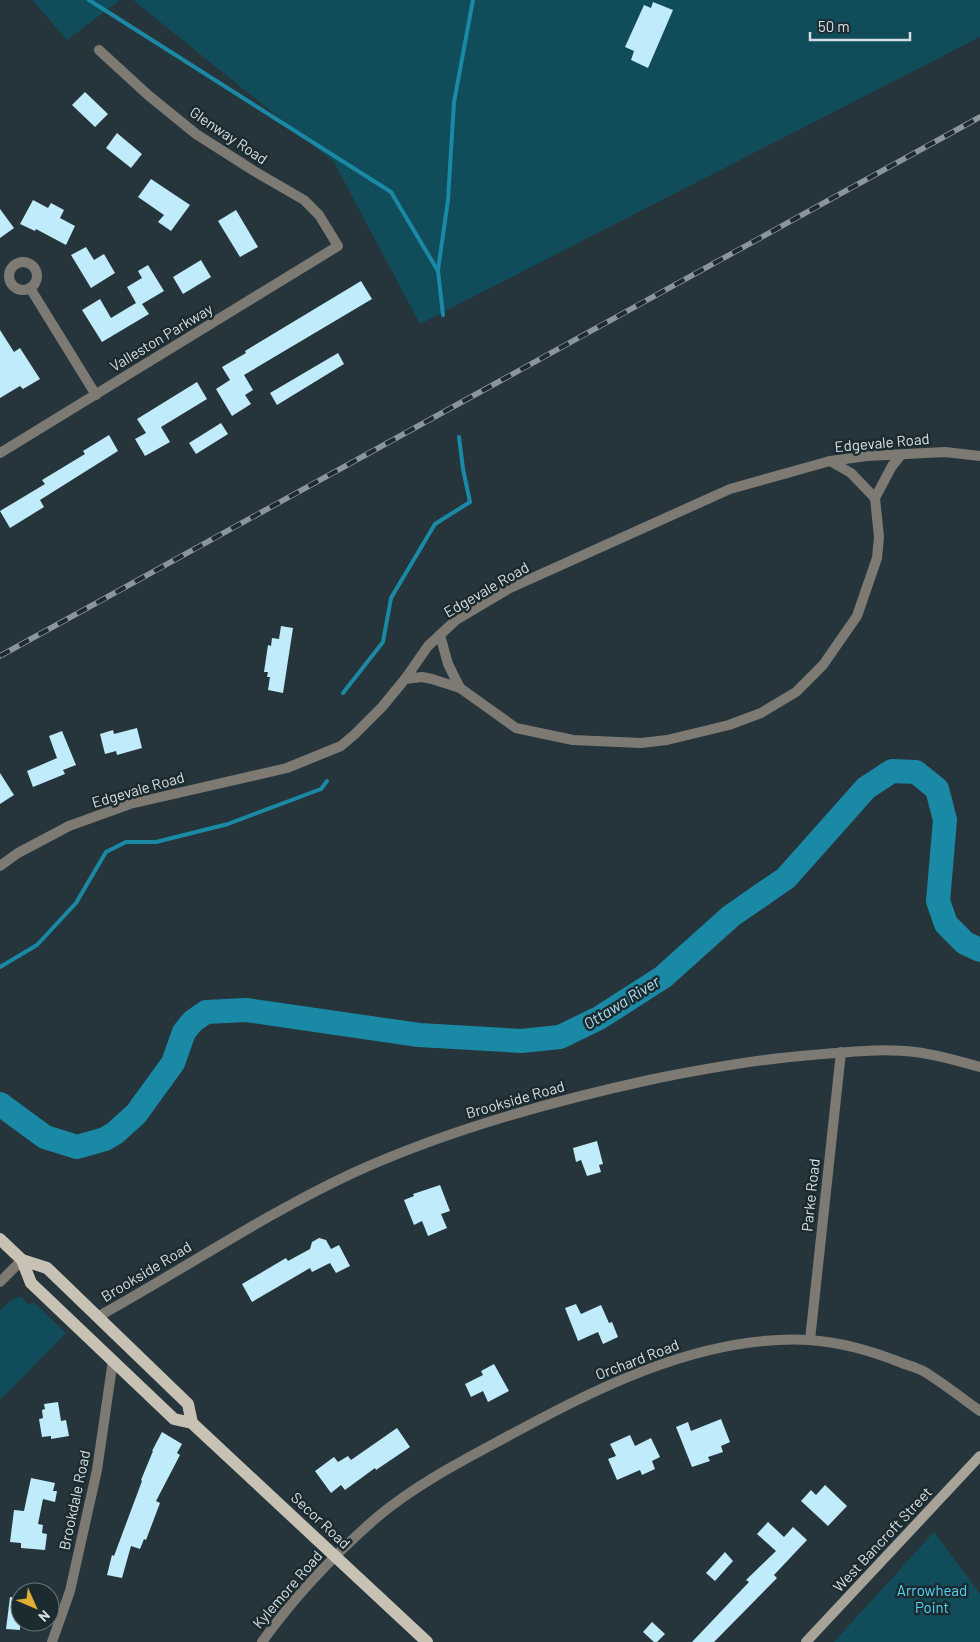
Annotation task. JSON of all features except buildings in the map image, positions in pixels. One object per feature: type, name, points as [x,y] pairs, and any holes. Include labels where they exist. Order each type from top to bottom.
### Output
[{"type":"main road","name":"Secor Road","points":[[0,1239],[22,1260],[31,1283],[174,1419],[192,1423],[427,1642]]},
{"type":"main road","name":"Secor Road","points":[[22,1260],[47,1268],[99,1316],[188,1404],[192,1423]]},
{"type":"main road","name":"West Bancroft Street","points":[[806,1642],[980,1456]]},
{"type":"street","name":"Glenway Road","points":[[99,50],[148,95],[196,134],[247,167],[304,200],[320,215],[338,246]]},
{"type":"street","name":"Valleston Parkway","points":[[0,453],[338,246]]},
{"type":"street","points":[[30,288],[96,395]]},
{"type":"street","name":"Edgevale Road","points":[[0,866],[69,826],[130,804],[288,768],[341,746],[382,707],[405,679],[428,646],[456,620],[508,589],[730,489],[830,461],[867,456],[945,452],[980,456]]},
{"type":"street","points":[[405,679],[422,677],[460,688],[516,728],[573,740],[642,743],[667,740],[729,725],[761,712],[796,692],[823,666],[857,616],[878,558],[879,537],[875,498],[892,466],[901,455]]},
{"type":"street","points":[[830,461],[851,473],[875,498]]},
{"type":"street","points":[[440,635],[448,664],[460,688]]},
{"type":"street","name":"Brookside Road","points":[[99,1316],[242,1232],[351,1174],[403,1151],[487,1122],[605,1090],[709,1068],[778,1057],[841,1052],[915,1052],[980,1067]]},
{"type":"street","name":"Parke Road","points":[[810,1340],[841,1052]]},
{"type":"street","points":[[0,1282],[22,1260]]},
{"type":"street","name":"Orchard Road","points":[[336,1556],[376,1518],[410,1493],[479,1452],[595,1392],[643,1371],[697,1353],[747,1342],[810,1340],[874,1352],[923,1371],[980,1411]]},
{"type":"street","name":"Brookdale Road","points":[[52,1642],[70,1591],[98,1470],[113,1360]]},
{"type":"street","name":"Kylemore Road","points":[[262,1642],[281,1615],[336,1556]]},
{"type":"green space","points":[[32,0],[120,0],[67,40]]},
{"type":"green space","points":[[133,0],[980,0],[980,37],[420,324],[334,162]]},
{"type":"green space","points":[[21,1297],[29,1305],[33,1302],[66,1333],[0,1400],[0,1311],[12,1300]]},
{"type":"green space","name":"Arrowhead Point","points":[[934,1532],[980,1594],[980,1642],[834,1642]]},
{"type":"waterway","points":[[89,0],[391,192],[438,271],[443,315]]},
{"type":"waterway","points":[[438,270],[448,200],[454,102],[473,0]]},
{"type":"waterway","points":[[343,693],[383,642],[391,598],[435,524],[470,502],[459,437]]},
{"type":"waterway","name":"Ottawa River","points":[[0,1104],[45,1137],[77,1147],[105,1139],[115,1133],[136,1114],[173,1063],[184,1032],[193,1021],[206,1012],[246,1010],[419,1035],[521,1041],[560,1037],[599,1018],[663,977],[731,916],[786,878],[866,788],[892,771],[916,772],[937,789],[945,820],[938,901],[946,924],[965,943],[980,950]]},
{"type":"waterway","points":[[0,967],[37,945],[76,903],[106,852],[126,842],[156,842],[228,824],[321,789],[327,781]]},
{"type":"railway","points":[[0,656],[980,117]]}]
